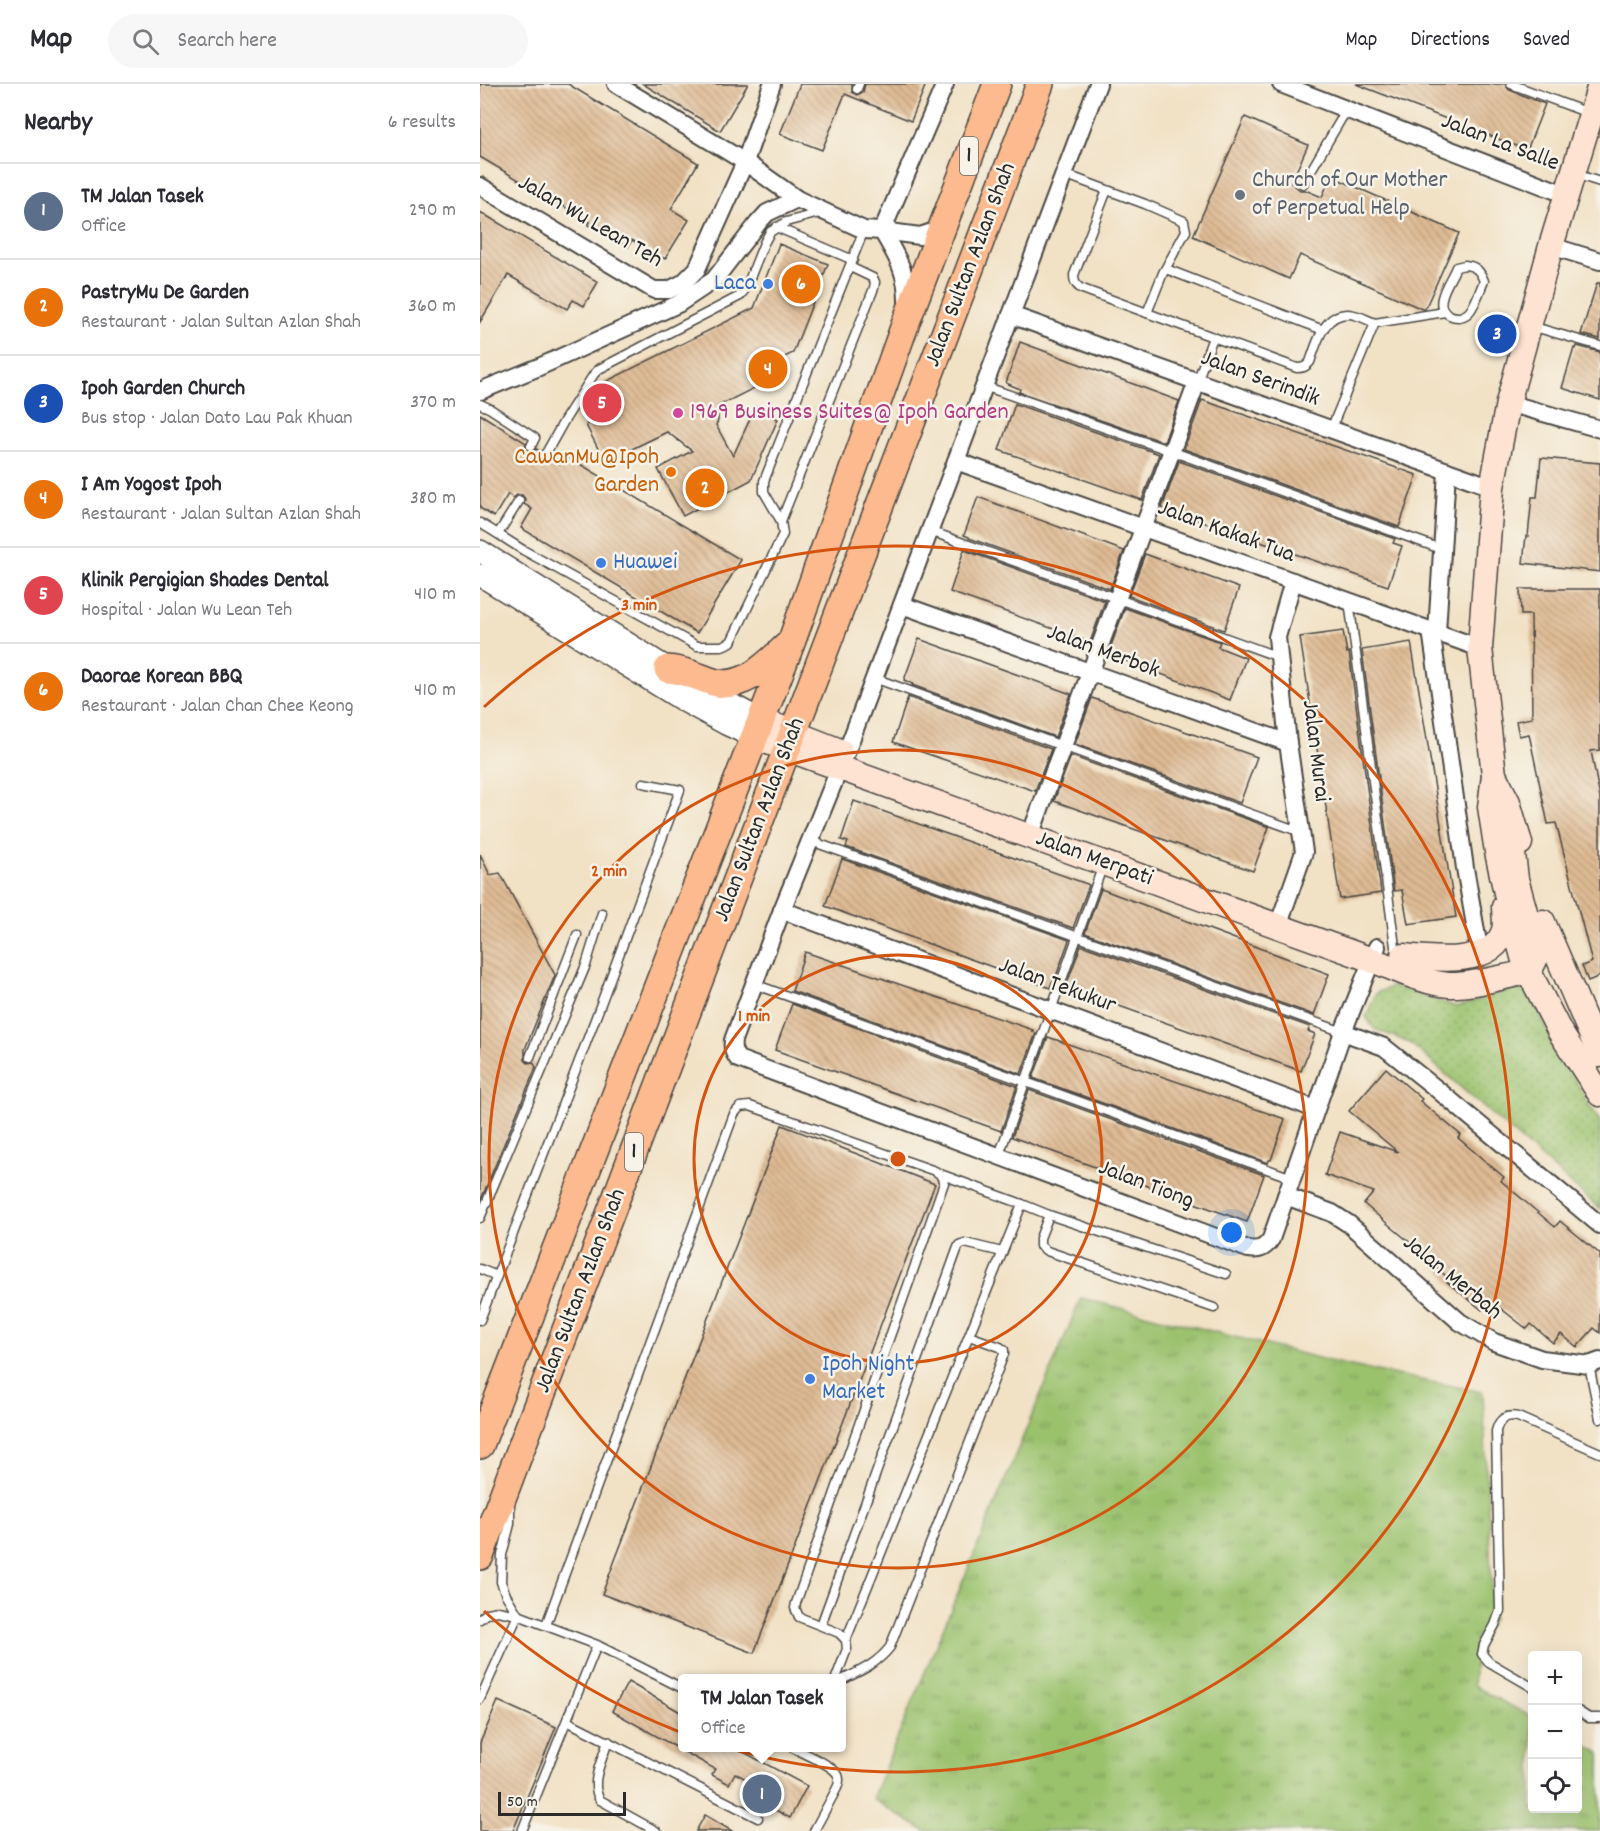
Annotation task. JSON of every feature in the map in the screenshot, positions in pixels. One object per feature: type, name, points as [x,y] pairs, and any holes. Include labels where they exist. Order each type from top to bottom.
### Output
[{"type":"main road","name":"Jalan Sultan Azlan Shah","points":[[480,1445],[791,643],[906,322],[997,84]]},
{"type":"main road","name":"Jalan Sultan Azlan Shah","points":[[480,1556],[486,1531],[510,1479],[1040,84]]},
{"type":"main road","points":[[1597,101],[1551,246],[1508,403],[1492,487],[1480,648],[1494,775],[1490,807],[1506,893],[1529,963],[1560,1032],[1600,1094]]},
{"type":"main road","points":[[668,669],[679,669],[717,683],[730,683],[756,673],[791,643]]},
{"type":"main road","name":"Jalan Merpati","points":[[758,728],[1280,919],[1387,954],[1446,970],[1529,963]]},
{"type":"main road","points":[[1494,775],[1508,802],[1539,913],[1600,1055]]},
{"type":"main road","points":[[1515,827],[1513,854],[1516,879],[1529,926],[1538,946],[1529,963]]},
{"type":"main road","points":[[1387,954],[1437,960],[1480,954],[1493,946],[1504,931],[1506,893]]},
{"type":"main road","name":"Jalan Merpati","points":[[1387,954],[1434,982],[1447,985],[1460,985],[1529,963]]},
{"type":"main road","points":[[1529,963],[1540,962],[1546,969],[1563,1010],[1584,1047],[1600,1065]]},
{"type":"street","points":[[616,84],[745,162],[797,199],[864,230],[920,236],[941,229]]},
{"type":"street","points":[[882,231],[945,84]]},
{"type":"street","points":[[754,984],[843,760],[1098,84]]},
{"type":"street","name":"Jalan La Salle","points":[[1281,84],[1313,93],[1347,110],[1570,184]]},
{"type":"street","name":"Jalan Wu Lean Teh","points":[[480,186],[654,290],[669,290],[683,283],[697,269],[745,162],[771,85]]},
{"type":"street","points":[[480,390],[539,367],[678,304],[714,280],[768,213],[797,199]]},
{"type":"street","points":[[882,231],[899,261],[908,286],[906,322]]},
{"type":"street","points":[[1551,246],[1600,261]]},
{"type":"street","name":"Jalan Serindik","points":[[1011,315],[1492,487]]},
{"type":"street","points":[[1033,829],[1197,382]]},
{"type":"street","points":[[1508,403],[1600,429]]},
{"type":"street","name":"Jalan Kakak Tua","points":[[956,461],[1480,648]]},
{"type":"street","points":[[1447,471],[1434,631],[1465,868],[1480,954]]},
{"type":"street","points":[[480,551],[694,685],[758,728]]},
{"type":"street","points":[[480,575],[684,701],[726,724],[758,728]]},
{"type":"street","name":"Jalan Murai","points":[[1280,919],[1304,852],[1288,744],[1277,631],[1293,581]]},
{"type":"street","name":"Jalan Merbok","points":[[902,605],[1288,744]]},
{"type":"street","name":"Jalan Tekukur","points":[[782,910],[1316,1109]]},
{"type":"street","name":"Jalan Tiong","points":[[754,984],[732,1046],[738,1059],[1254,1250],[1261,1249],[1271,1239],[1343,1032],[1387,954]]},
{"type":"street","points":[[1343,1032],[1384,1047],[1600,1225]]},
{"type":"street","name":"Jalan Merbah","points":[[1286,1196],[1332,1213],[1349,1224],[1460,1322],[1494,1342],[1542,1359],[1594,1363]]},
{"type":"lane","points":[[1511,84],[1597,101]]},
{"type":"lane","points":[[1303,184],[1347,110]]},
{"type":"lane","points":[[1064,174],[1184,220],[1186,231],[1147,313]]},
{"type":"lane","points":[[1570,184],[1600,182]]},
{"type":"lane","points":[[1107,190],[1074,275],[1076,285],[1213,337],[1302,368],[1310,362],[1329,320],[1337,316],[1349,314],[1375,323],[1445,312],[1453,318],[1464,317],[1470,311],[1484,280],[1481,272],[1473,266],[1456,267],[1441,299],[1441,306],[1445,312]]},
{"type":"lane","points":[[480,404],[489,408],[548,451],[564,421],[599,369],[743,292],[770,232],[798,218],[826,212]]},
{"type":"lane","points":[[776,227],[851,263],[873,278],[874,288],[781,522]]},
{"type":"lane","points":[[480,523],[523,550],[697,646],[727,645],[733,638],[783,534],[781,522],[764,492],[763,484],[864,230]]},
{"type":"lane","points":[[1166,269],[1323,330]]},
{"type":"lane","points":[[1331,429],[1375,323]]},
{"type":"lane","points":[[1529,325],[1600,346]]},
{"type":"lane","points":[[1197,382],[1213,337]]},
{"type":"lane","points":[[984,386],[1442,549]]},
{"type":"lane","points":[[498,534],[519,501]]},
{"type":"lane","points":[[930,531],[1279,657]]},
{"type":"lane","points":[[1349,601],[1387,954]]},
{"type":"lane","points":[[874,678],[1301,832]]},
{"type":"lane","points":[[480,1320],[680,790],[643,783]]},
{"type":"lane","points":[[811,841],[1343,1032]]},
{"type":"lane","points":[[999,1155],[1107,856]]},
{"type":"lane","points":[[480,1218],[586,966],[602,913]]},
{"type":"lane","points":[[530,1057],[578,935]]},
{"type":"lane","points":[[754,984],[1292,1178]]},
{"type":"lane","points":[[546,1625],[736,1110],[740,1107],[750,1106],[1049,1215],[1226,1274]]},
{"type":"lane","points":[[846,1640],[839,1633],[799,1617],[795,1608],[943,1188],[940,1174]]},
{"type":"lane","points":[[838,1674],[847,1649],[846,1640],[1022,1204]]},
{"type":"lane","points":[[1049,1215],[1040,1238],[1040,1246],[1047,1251],[1214,1308]]},
{"type":"lane","points":[[821,1625],[959,1245],[964,1243],[1002,1252]]},
{"type":"lane","points":[[480,1269],[497,1276]]},
{"type":"lane","points":[[846,1678],[874,1664],[890,1647],[1004,1354],[1004,1350],[1000,1347],[969,1336]]},
{"type":"lane","points":[[1594,1363],[1600,1419]]},
{"type":"lane","points":[[1528,1684],[1489,1662],[1482,1654],[1500,1611],[1496,1431],[1498,1423],[1510,1415],[1518,1417],[1600,1453]]},
{"type":"lane","points":[[510,1479],[510,1524],[501,1555],[500,1569],[504,1589],[518,1615]]},
{"type":"lane","points":[[480,1619],[488,1613],[498,1611],[518,1615],[597,1645],[678,1686]]},
{"type":"lane","points":[[480,1699],[518,1615]]},
{"type":"lane","points":[[522,1831],[597,1645]]},
{"type":"lane","points":[[1582,1714],[1589,1718],[1600,1718]]},
{"type":"lane","points":[[567,1720],[758,1818]]},
{"type":"lane","points":[[608,1741],[595,1781],[596,1793],[600,1800],[656,1831]]},
{"type":"lane","points":[[807,1752],[833,1769],[839,1777],[837,1788],[814,1831]]},
{"type":"green space","points":[[1524,985],[1600,1121],[1600,1209],[1410,1043],[1374,1029],[1366,1017],[1376,993],[1393,986],[1457,1007]]},
{"type":"green space","points":[[1081,1298],[1346,1365],[1483,1392],[1493,1618],[1476,1648],[1473,1686],[1528,1715],[1528,1813],[1582,1813],[1582,1743],[1600,1753],[1600,1831],[925,1831],[872,1799]]},
{"type":"building","points":[[480,84],[568,84],[698,163],[671,209],[689,220],[665,259],[632,240],[628,247],[588,225],[590,222],[480,157]]},
{"type":"building","points":[[643,84],[748,84],[720,131]]},
{"type":"building","points":[[800,84],[852,84],[852,92],[857,95],[863,92],[865,84],[926,84],[911,121],[845,94],[822,150],[780,134]]},
{"type":"building","points":[[1356,84],[1505,84],[1509,90],[1545,104],[1527,150]]},
{"type":"building","points":[[1245,117],[1308,145],[1291,183],[1300,190],[1322,197],[1331,176],[1459,233],[1425,309],[1300,255],[1289,279],[1193,236]]},
{"type":"building","points":[[480,212],[598,282],[584,306],[573,300],[567,309],[508,275],[480,322]]},
{"type":"building","points":[[779,244],[828,264],[793,353],[776,361],[782,374],[718,406],[716,425],[733,456],[755,408],[778,419],[751,480],[683,516],[658,469],[692,451],[667,432],[605,462],[586,425],[610,414],[607,407],[615,402],[605,382],[754,308]]},
{"type":"building","points":[[1597,283],[1600,283],[1600,339],[1581,334]]},
{"type":"building","points":[[1020,342],[1179,401],[1164,442],[1019,392],[1020,389],[1006,383]]},
{"type":"building","points":[[1577,346],[1600,352],[1600,400],[1562,388],[1574,348],[1576,349]]},
{"type":"building","points":[[1202,400],[1417,475],[1399,527],[1184,449]]},
{"type":"building","points":[[1015,404],[1159,454],[1142,500],[999,450]]},
{"type":"building","points":[[480,414],[526,443],[525,447],[528,451],[532,452],[536,449],[540,451],[539,458],[542,461],[548,461],[551,458],[560,464],[565,455],[741,560],[697,633],[521,528],[532,509],[524,504],[525,499],[522,495],[513,498],[508,494],[494,517],[480,508]]},
{"type":"building","points":[[1541,458],[1600,463],[1600,572],[1523,563],[1532,497],[1537,497]]},
{"type":"building","points":[[1179,461],[1395,539],[1393,543],[1402,546],[1388,586],[1162,508]]},
{"type":"building","points":[[978,497],[1124,551],[1110,589],[964,535]]},
{"type":"building","points":[[964,550],[1105,601],[1090,642],[950,592]]},
{"type":"building","points":[[1145,554],[1239,588],[1224,630],[1129,596]]},
{"type":"building","points":[[1520,589],[1600,589],[1600,750],[1591,751],[1600,798],[1600,976],[1588,981],[1582,966],[1592,962],[1556,823],[1548,824],[1529,734],[1519,736],[1516,721],[1532,718],[1531,615],[1521,615]]},
{"type":"building","points":[[1125,608],[1220,642],[1218,647],[1246,658],[1230,700],[1108,654]]},
{"type":"building","points":[[1343,631],[1347,653],[1349,652],[1381,893],[1340,899],[1300,637]]},
{"type":"building","points":[[919,639],[1071,694],[1055,737],[912,685],[904,680]]},
{"type":"building","points":[[1411,642],[1456,917],[1408,924],[1402,890],[1394,891],[1362,650]]},
{"type":"building","points":[[908,697],[1051,749],[1035,791],[893,742]]},
{"type":"building","points":[[1092,698],[1257,757],[1240,803],[1075,744]]},
{"type":"building","points":[[1071,756],[1269,827],[1253,871],[1054,801]]},
{"type":"building","points":[[854,801],[1089,885],[1073,928],[846,847],[848,842],[841,840]]},
{"type":"building","points":[[480,854],[490,875],[500,873],[555,975],[525,1049],[525,1060],[528,1063],[533,1062],[536,1067],[480,1202]]},
{"type":"building","points":[[842,859],[1069,940],[1054,982],[1050,988],[825,906]]},
{"type":"building","points":[[1101,889],[1329,974],[1314,1015],[1085,933]]},
{"type":"building","points":[[1081,945],[1310,1027],[1308,1031],[1315,1034],[1301,1071],[1066,987]]},
{"type":"building","points":[[805,952],[1033,1030],[1036,1033],[1021,1074],[792,991]]},
{"type":"building","points":[[792,1004],[1017,1086],[1001,1131],[775,1050]]},
{"type":"building","points":[[1048,1037],[1285,1119],[1271,1160],[1268,1163],[1033,1078]]},
{"type":"building","points":[[1386,1068],[1422,1099],[1420,1101],[1461,1135],[1458,1138],[1504,1177],[1501,1181],[1555,1227],[1560,1221],[1600,1254],[1600,1333],[1594,1328],[1577,1347],[1561,1334],[1553,1343],[1531,1324],[1527,1329],[1490,1300],[1482,1310],[1446,1281],[1448,1278],[1364,1204],[1374,1192],[1325,1175],[1340,1132],[1398,1152],[1349,1111]]},
{"type":"building","points":[[1029,1090],[1264,1175],[1247,1222],[1012,1137]]},
{"type":"building","points":[[782,1125],[935,1184],[754,1653],[602,1594]]},
{"type":"building","points":[[628,1682],[678,1711],[678,1748],[612,1711]]},
{"type":"building","points":[[498,1701],[556,1727],[513,1831],[480,1831],[480,1743]]},
{"type":"building","points":[[685,1752],[743,1752],[807,1786],[790,1818],[770,1807],[776,1795],[735,1773],[729,1784],[712,1775],[715,1769]]},
{"type":"building","points":[[705,1815],[732,1831],[696,1831]]},
{"type":"place","name":"Church of Our Mother of Perpetual Help","points":[[1240,195]]},
{"type":"place","name":"Laca","points":[[768,284]]},
{"type":"place","name":"Daorae Korean BBQ","points":[[801,284]]},
{"type":"place","name":"Ipoh Garden Church","points":[[1497,334]]},
{"type":"place","name":"I Am Yogost Ipoh","points":[[768,369]]},
{"type":"place","name":"Klinik Pergigian Shades Dental","points":[[602,403]]},
{"type":"place","name":"1969 Business Suites@ Ipoh Garden","points":[[678,413]]},
{"type":"place","name":"CawanMu@Ipoh Garden","points":[[671,472]]},
{"type":"place","name":"PastryMu De Garden","points":[[705,488]]},
{"type":"place","name":"Huawei","points":[[601,563]]},
{"type":"place","name":"Ipoh Night Market","points":[[810,1379]]},
{"type":"place","name":"TM Jalan Tasek","points":[[762,1794]]}]
